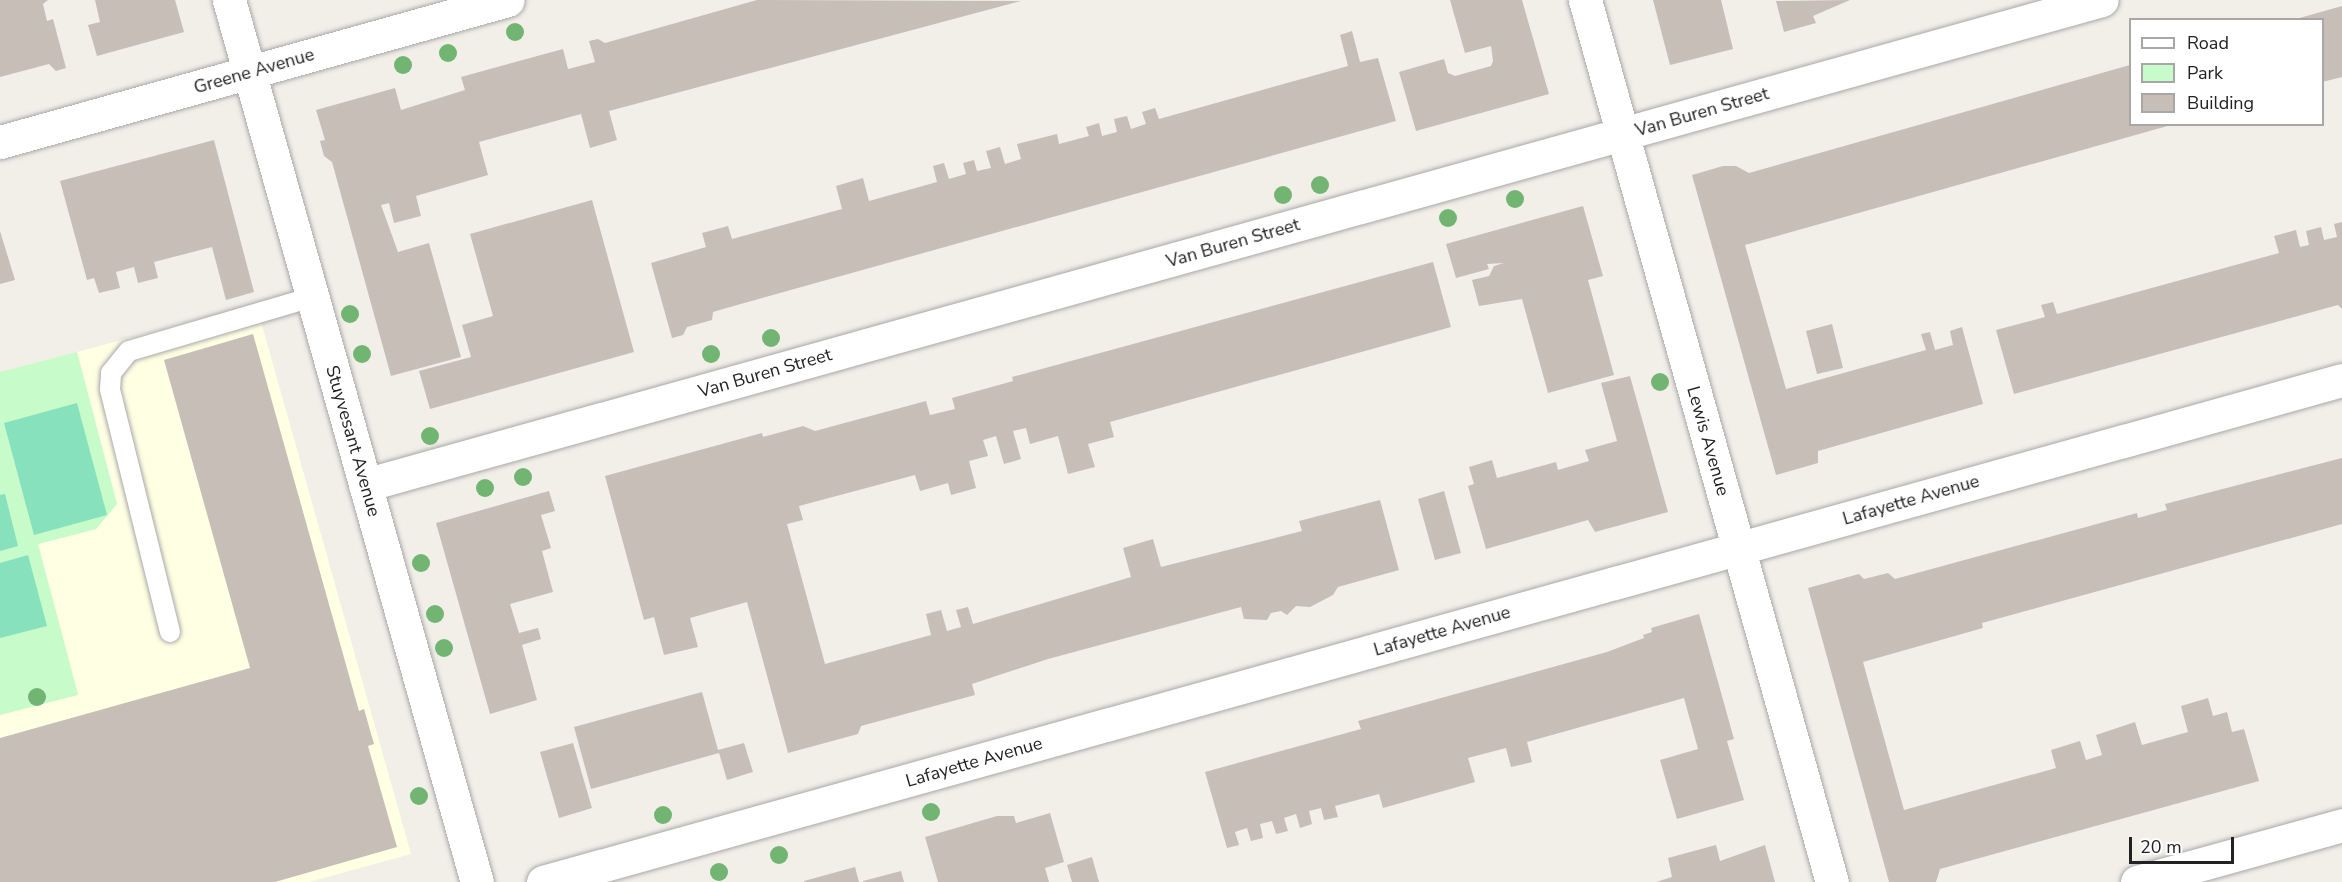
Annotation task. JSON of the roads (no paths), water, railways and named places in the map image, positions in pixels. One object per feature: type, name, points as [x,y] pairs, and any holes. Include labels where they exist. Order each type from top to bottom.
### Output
[{"type":"street","name":"Stuyvesant Avenue","points":[[230,0],[477,882]]},
{"type":"street","name":"Greene Avenue","points":[[0,142],[508,0]]},
{"type":"street","name":"Lewis Avenue","points":[[1585,0],[1832,882]]},
{"type":"street","name":"Van Buren Street","points":[[365,485],[2102,0]]},
{"type":"street","name":"Lafayette Avenue","points":[[543,882],[2342,380]]},
{"type":"street","points":[[2138,882],[2342,825]]},
{"type":"lane","points":[[170,632],[110,389],[111,373],[129,351],[312,297]]}]
